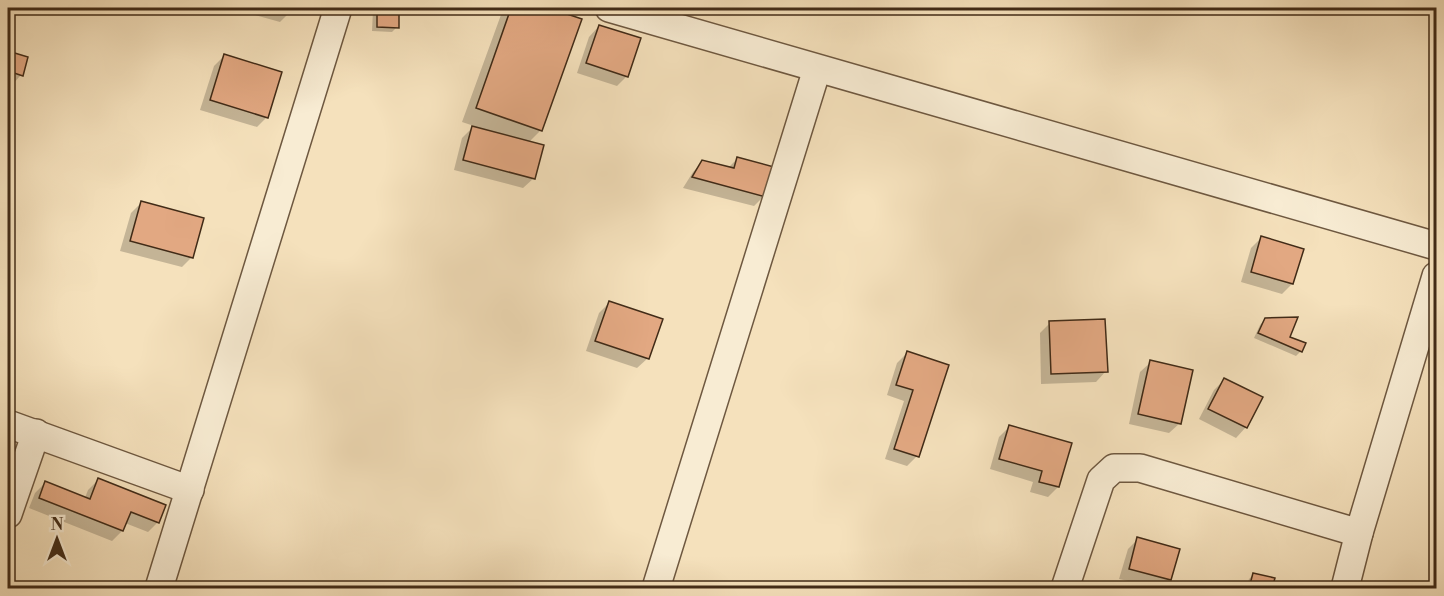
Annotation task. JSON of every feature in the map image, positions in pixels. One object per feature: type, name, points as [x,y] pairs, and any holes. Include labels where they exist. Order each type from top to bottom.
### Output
[{"type":"street","points":[[159,588],[338,8]]},
{"type":"street","points":[[609,8],[1437,246]]},
{"type":"street","points":[[656,588],[817,69]]},
{"type":"street","points":[[1345,588],[1359,533],[1437,276]]},
{"type":"street","points":[[8,424],[190,490]]},
{"type":"street","points":[[8,514],[36,433]]},
{"type":"street","points":[[1065,588],[1101,480],[1114,468],[1140,468],[1359,533]]},
{"type":"building","points":[[377,8],[399,8],[399,28],[377,27]]},
{"type":"building","points":[[511,8],[549,8],[582,19],[542,131],[476,108]]},
{"type":"building","points":[[599,25],[641,38],[628,77],[586,63]]},
{"type":"building","points":[[8,51],[28,57],[23,76],[8,71]]},
{"type":"building","points":[[224,54],[282,72],[268,118],[210,100]]},
{"type":"building","points":[[472,126],[544,145],[535,179],[463,160]]},
{"type":"building","points":[[737,157],[774,167],[766,197],[692,177],[702,160],[734,168]]},
{"type":"building","points":[[141,201],[204,218],[193,258],[130,241]]},
{"type":"building","points":[[1261,236],[1304,249],[1293,284],[1251,272]]},
{"type":"building","points":[[609,301],[663,319],[649,359],[595,341]]},
{"type":"building","points":[[1298,317],[1290,337],[1306,343],[1302,352],[1258,333],[1265,318]]},
{"type":"building","points":[[1105,319],[1108,372],[1051,374],[1049,321]]},
{"type":"building","points":[[907,351],[949,365],[919,457],[894,449],[913,390],[896,385]]},
{"type":"building","points":[[1150,360],[1193,370],[1181,424],[1138,414]]},
{"type":"building","points":[[1224,378],[1263,397],[1247,428],[1208,409]]},
{"type":"building","points":[[1009,425],[1072,443],[1059,487],[1039,482],[1042,471],[999,459]]},
{"type":"building","points":[[98,478],[166,505],[159,523],[131,512],[123,531],[39,498],[45,481],[90,499]]},
{"type":"building","points":[[1137,537],[1180,549],[1171,580],[1129,569]]},
{"type":"building","points":[[1253,573],[1275,578],[1272,588],[1249,588]]}]
